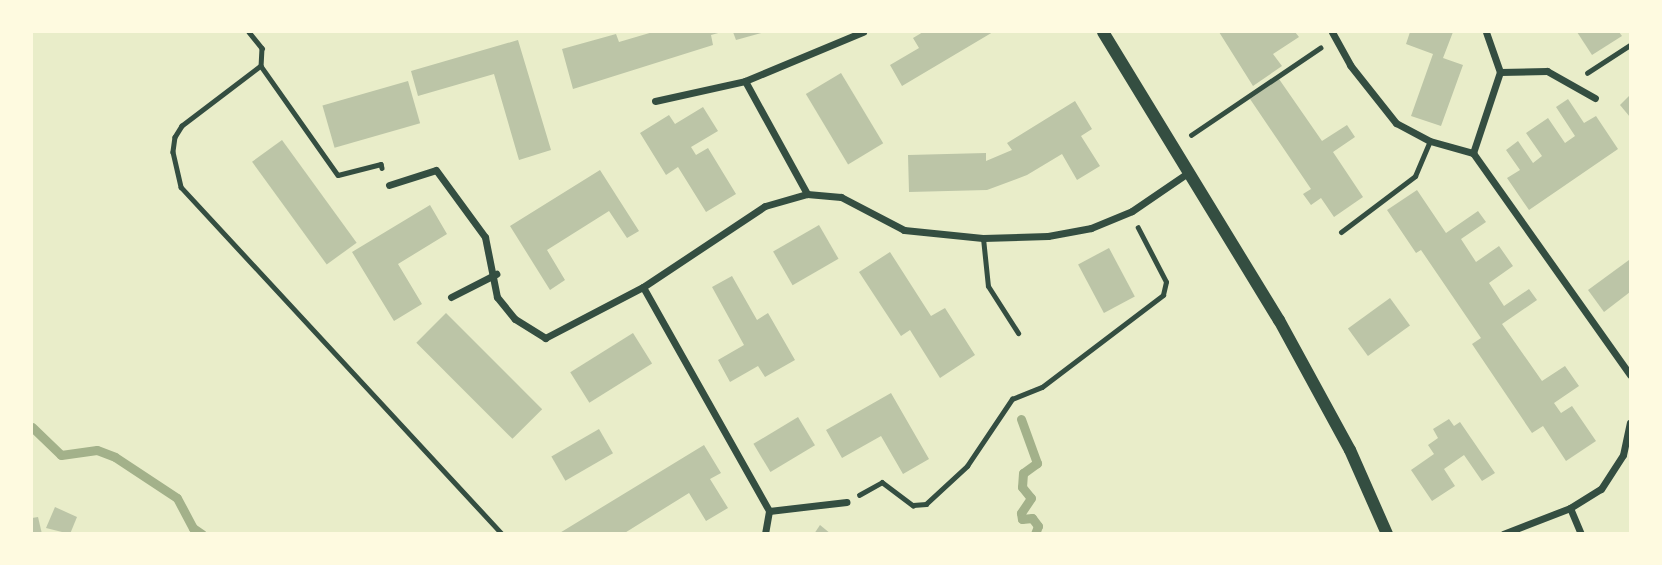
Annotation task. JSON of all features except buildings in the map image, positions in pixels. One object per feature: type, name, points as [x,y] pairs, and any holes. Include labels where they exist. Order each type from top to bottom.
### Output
[{"type":"street","points":[[655,101],[745,81],[863,32]]},
{"type":"street","points":[[1103,32],[1292,344],[1350,450],[1387,534]]},
{"type":"street","points":[[1473,153],[1500,72],[1486,32]]},
{"type":"street","points":[[1334,35],[1350,65],[1396,123],[1430,141],[1473,153],[1630,375]]},
{"type":"street","points":[[1500,72],[1547,71],[1595,97]]},
{"type":"street","points":[[745,81],[807,194]]},
{"type":"street","points":[[390,185],[436,170],[485,237],[496,274],[497,297],[515,319],[545,338],[643,287],[765,206],[807,194],[841,197],[904,230],[983,238],[1048,236],[1091,228],[1132,211],[1189,172]]},
{"type":"street","points":[[450,298],[496,274]]},
{"type":"street","points":[[643,287],[769,511],[765,534]]},
{"type":"street","points":[[1503,534],[1570,508],[1601,489],[1623,455],[1630,423]]},
{"type":"street","points":[[769,511],[846,502]]},
{"type":"street","points":[[1570,508],[1581,534]]},
{"type":"lane","points":[[1341,232],[1415,176],[1430,141]]},
{"type":"lane","points":[[983,238],[988,286],[1018,333]]},
{"type":"path","points":[[249,32],[262,48],[261,66],[338,175],[380,164],[390,185]]},
{"type":"path","points":[[1174,146],[1334,35]]},
{"type":"path","points":[[1569,83],[1630,45]]},
{"type":"path","points":[[261,66],[182,125],[173,152],[181,187],[502,534]]},
{"type":"path","points":[[846,502],[882,482],[913,505],[926,504],[968,466],[1012,399],[1042,387],[1163,295],[1166,282],[1132,211]]},
{"type":"waterway","points":[[1021,419],[1037,463],[1023,473],[1022,487],[1031,498],[1021,513],[1022,519],[1032,518],[1038,526],[1035,534]]},
{"type":"waterway","points":[[32,427],[61,455],[97,450],[115,457],[177,498],[193,528],[202,534]]}]
